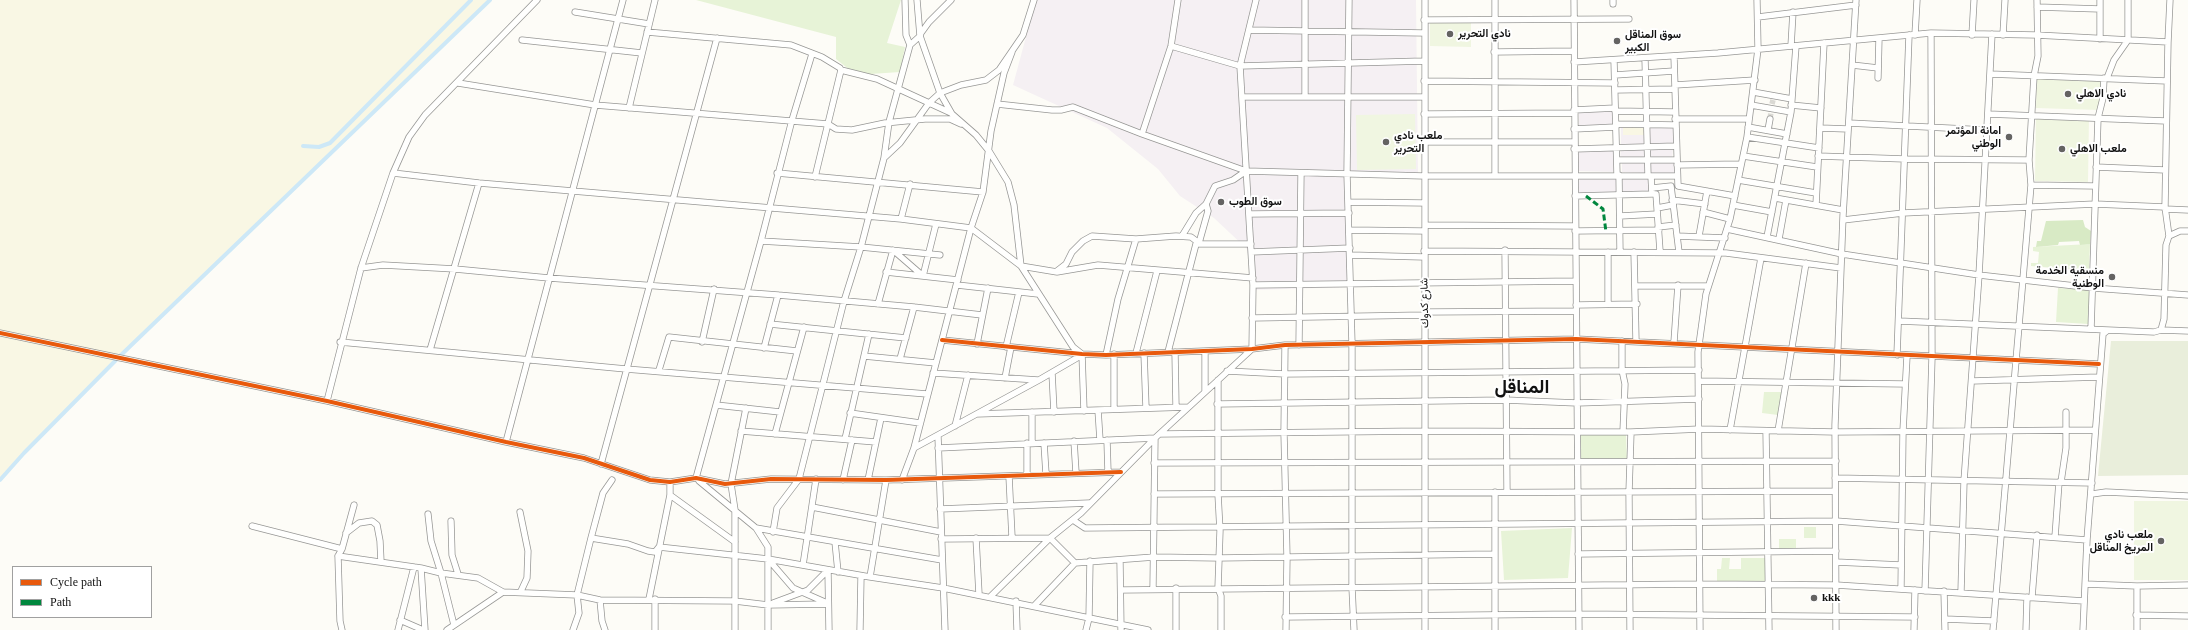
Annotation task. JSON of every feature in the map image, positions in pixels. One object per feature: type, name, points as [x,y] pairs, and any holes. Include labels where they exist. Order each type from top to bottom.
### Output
[{"type":"street","points":[[327,401],[340,342],[361,268],[393,173],[413,132],[425,115],[458,83],[537,0]]},
{"type":"street","points":[[506,442],[623,0]]},
{"type":"street","points":[[629,108],[655,0]]},
{"type":"street","points":[[905,0],[906,35],[910,45]]},
{"type":"street","points":[[917,0],[920,36],[940,93],[952,114]]},
{"type":"street","points":[[773,532],[777,508],[799,479],[836,331],[861,247],[884,158],[889,122],[897,88],[910,45],[920,36],[929,22],[951,0]]},
{"type":"street","points":[[884,158],[900,143],[929,103],[940,93],[961,85],[986,80],[999,70],[1023,35],[1034,0]]},
{"type":"street","points":[[1142,134],[1171,46],[1178,0]]},
{"type":"street","points":[[991,596],[1050,538],[1073,520],[1155,438],[1252,348],[1253,281],[1240,66],[1256,0]]},
{"type":"street","points":[[1305,0],[1305,97]]},
{"type":"street","points":[[1350,0],[1347,97],[1347,174],[1352,316],[1352,617],[1354,630]]},
{"type":"street","name":"شارع كدوك","points":[[1425,0],[1423,142],[1425,203],[1425,630]]},
{"type":"street","points":[[1495,0],[1495,175]]},
{"type":"street","points":[[1574,0],[1578,630]]},
{"type":"street","points":[[1700,630],[1700,344],[1708,286],[1730,219],[1747,137],[1758,49],[1757,0]]},
{"type":"street","points":[[1897,355],[1904,159],[1912,35],[1917,0]]},
{"type":"street","points":[[1972,35],[1974,0]]},
{"type":"street","points":[[2003,35],[2005,0]]},
{"type":"street","points":[[1993,630],[2030,206],[2031,185],[2029,160],[2034,76],[2038,56],[2036,36],[2037,0]]},
{"type":"street","points":[[2100,0],[2100,39]]},
{"type":"street","points":[[2091,329],[2098,118],[2106,78],[2114,60],[2128,40],[2128,0]]},
{"type":"street","points":[[2161,330],[2164,319],[2166,245],[2169,236],[2165,208],[2165,170],[2170,0]]},
{"type":"street","points":[[1758,17],[1856,2],[1843,210],[1835,432],[1836,630]]},
{"type":"street","points":[[2037,7],[2100,9]]},
{"type":"street","points":[[575,12],[649,24]]},
{"type":"street","points":[[1767,237],[1791,112],[1793,12]]},
{"type":"street","points":[[1424,20],[1495,21],[1630,19]]},
{"type":"street","points":[[1249,30],[1424,33]]},
{"type":"street","points":[[647,32],[791,45],[822,57],[841,70],[877,79],[952,114],[990,151],[1008,182],[1012,193],[1021,266]]},
{"type":"street","points":[[1925,591],[1932,357],[1931,33]]},
{"type":"street","points":[[1574,62],[1674,56],[1931,33],[1972,35],[1992,34],[2168,42]]},
{"type":"street","points":[[1961,592],[1964,481],[1979,275],[1992,34]]},
{"type":"street","points":[[601,464],[717,38]]},
{"type":"street","points":[[1878,78],[1879,38]]},
{"type":"street","points":[[522,40],[642,53]]},
{"type":"street","points":[[1816,205],[1824,43]]},
{"type":"street","points":[[1171,46],[1240,66],[1424,60]]},
{"type":"street","points":[[1494,52],[1574,51]]},
{"type":"street","points":[[902,480],[914,448],[971,228],[983,192],[990,151],[991,131],[1004,73],[1012,52]]},
{"type":"street","points":[[696,478],[762,241],[777,173],[812,54]]},
{"type":"street","points":[[1674,56],[1676,162],[1678,186],[1735,196]]},
{"type":"street","points":[[1645,58],[1648,160],[1652,191],[1656,194],[1660,252]]},
{"type":"street","points":[[1614,60],[1616,147],[1620,196],[1620,252]]},
{"type":"street","points":[[1852,65],[1878,68]]},
{"type":"street","points":[[815,177],[841,70]]},
{"type":"street","points":[[1615,76],[1674,71]]},
{"type":"street","points":[[1990,74],[2167,81]]},
{"type":"street","points":[[1615,90],[1646,90],[1755,80]]},
{"type":"street","points":[[1424,81],[1615,83]]},
{"type":"street","points":[[458,83],[595,105],[792,120],[828,124],[836,129],[852,130],[889,122],[950,119],[966,126]]},
{"type":"street","points":[[1753,92],[1772,104],[1791,112]]},
{"type":"street","points":[[1242,97],[1424,97]]},
{"type":"street","points":[[1752,105],[1792,102],[1821,108]]},
{"type":"street","points":[[997,104],[1052,110],[1061,110],[1073,107],[1142,134],[1246,171],[1424,176],[1677,176]]},
{"type":"street","points":[[1424,114],[1495,114],[1615,110],[1675,112]]},
{"type":"street","points":[[1988,114],[2166,121]]},
{"type":"street","points":[[1675,119],[1749,119]]},
{"type":"street","points":[[1768,130],[1770,119]]},
{"type":"street","points":[[1574,129],[1616,125],[1676,125]]},
{"type":"street","points":[[1820,128],[1848,126],[1906,126],[1986,130]]},
{"type":"street","points":[[1748,127],[1787,134]]},
{"type":"street","points":[[1747,137],[1819,148]]},
{"type":"street","points":[[1423,142],[1574,142]]},
{"type":"street","points":[[1574,149],[1676,146]]},
{"type":"street","points":[[1743,156],[1817,167]]},
{"type":"street","points":[[1818,156],[1904,159],[2029,160]]},
{"type":"street","points":[[1617,160],[1741,164]]},
{"type":"street","points":[[2096,167],[2165,170]]},
{"type":"street","points":[[1182,236],[1196,213],[1206,204],[1216,186],[1233,180],[1246,171]]},
{"type":"street","points":[[1299,345],[1298,317],[1301,284],[1301,172]]},
{"type":"street","points":[[393,173],[479,183],[901,219],[971,228],[1021,266],[1073,347],[1082,354]]},
{"type":"street","points":[[777,173],[910,184],[983,192]]},
{"type":"street","points":[[1738,180],[1776,188],[1816,193]]},
{"type":"street","points":[[430,350],[479,183]]},
{"type":"street","points":[[901,219],[910,184]]},
{"type":"street","points":[[2031,185],[2096,186]]},
{"type":"street","points":[[1575,196],[1620,196],[1652,191],[1671,186],[1679,252]]},
{"type":"street","points":[[1699,236],[1707,191]]},
{"type":"street","points":[[1775,198],[1843,210]]},
{"type":"street","points":[[1779,239],[1786,200]]},
{"type":"street","points":[[1348,202],[1425,203]]},
{"type":"street","points":[[1657,208],[1673,202],[1705,204]]},
{"type":"street","points":[[1168,352],[1195,247],[1199,243],[1208,211],[1206,204]]},
{"type":"street","points":[[1843,220],[1902,213],[1983,208],[2095,204],[2188,210]]},
{"type":"street","points":[[1733,205],[1772,212]]},
{"type":"street","points":[[1703,212],[1730,219]]},
{"type":"street","points":[[1249,214],[1349,214]]},
{"type":"street","points":[[1620,216],[1657,214]]},
{"type":"street","points":[[923,276],[936,224]]},
{"type":"street","points":[[1349,230],[1424,228],[1575,229],[1620,232],[1676,225]]},
{"type":"street","points":[[1727,229],[1779,239],[1842,254],[1979,275],[2092,288],[2188,295]]},
{"type":"street","points":[[2169,236],[2180,231],[2188,231]]},
{"type":"street","points":[[1056,272],[1066,264],[1072,252],[1083,241],[1092,236],[1136,239],[1182,236],[1191,237],[1199,243],[1251,244]]},
{"type":"street","points":[[1677,236],[1725,238]]},
{"type":"street","points":[[1106,355],[1118,299],[1136,239]]},
{"type":"street","points":[[762,241],[861,247],[940,255]]},
{"type":"street","points":[[1251,252],[1288,252],[1301,249],[1350,248]]},
{"type":"street","points":[[878,304],[893,250]]},
{"type":"street","points":[[893,250],[923,276]]},
{"type":"street","points":[[1350,255],[1424,254],[1505,250],[1719,253],[1841,268]]},
{"type":"street","points":[[1505,250],[1504,340],[1506,492]]},
{"type":"street","points":[[1608,252],[1608,304]]},
{"type":"street","points":[[1634,252],[1637,304],[1636,341]]},
{"type":"street","points":[[1730,430],[1761,258]]},
{"type":"street","points":[[1778,431],[1806,263]]},
{"type":"street","points":[[361,268],[384,265],[455,269],[549,278],[714,289],[950,310],[982,315]]},
{"type":"street","points":[[1021,266],[1056,272],[1098,265],[1253,281],[1301,284],[1351,282],[1576,281]]},
{"type":"street","points":[[1136,353],[1157,271]]},
{"type":"street","points":[[886,272],[923,276],[988,288],[1038,294]]},
{"type":"street","points":[[1635,286],[1708,286]]},
{"type":"street","points":[[1674,342],[1678,286]]},
{"type":"street","points":[[977,344],[988,288]]},
{"type":"street","points":[[702,342],[714,289]]},
{"type":"street","points":[[1005,378],[1008,347],[1019,292]]},
{"type":"street","points":[[764,348],[778,295]]},
{"type":"street","points":[[1252,318],[1504,311],[1576,308],[1608,304],[1637,304]]},
{"type":"street","points":[[900,359],[914,307]]},
{"type":"street","points":[[1898,321],[2154,332],[2161,330],[2188,331]]},
{"type":"street","points":[[770,324],[906,338]]},
{"type":"street","points":[[775,434],[804,327]]},
{"type":"street","points":[[2083,630],[2087,540],[2092,494],[2099,364],[2103,334],[2108,330]]},
{"type":"street","points":[[0,333],[327,401],[506,442],[584,458],[650,480],[670,482],[696,478],[710,482],[731,484],[771,479],[902,480],[1121,472]]},
{"type":"street","points":[[845,439],[869,334]]},
{"type":"street","points":[[659,370],[669,337],[702,342],[797,351]]},
{"type":"street","points":[[942,340],[1106,355],[1205,351],[1284,345],[1576,339],[1674,342],[1907,356],[2099,364]]},
{"type":"street","points":[[1622,341],[1622,370],[1625,384],[1623,432]]},
{"type":"street","points":[[340,342],[626,369],[659,370],[723,377],[927,394]]},
{"type":"street","points":[[1284,345],[1284,433],[1287,557],[1285,587],[1286,630]]},
{"type":"street","points":[[1205,351],[1205,391]]},
{"type":"street","points":[[1175,352],[1176,407]]},
{"type":"street","points":[[1144,353],[1146,408]]},
{"type":"street","points":[[914,448],[1039,380],[1082,354]]},
{"type":"street","points":[[1082,354],[1084,411]]},
{"type":"street","points":[[1114,354],[1114,410]]},
{"type":"street","points":[[864,356],[936,363]]},
{"type":"street","points":[[1901,589],[1903,431],[1907,356]]},
{"type":"street","points":[[1227,372],[1285,374],[1352,372],[1425,373],[1699,370]]},
{"type":"street","points":[[1052,372],[1054,412]]},
{"type":"street","points":[[933,373],[1039,380]]},
{"type":"street","points":[[955,426],[968,376]]},
{"type":"street","points":[[1972,381],[2099,377]]},
{"type":"street","points":[[1218,380],[1218,588],[1222,596],[1221,630]]},
{"type":"street","points":[[1700,381],[1786,381],[1905,384]]},
{"type":"street","points":[[1217,404],[1505,400],[1624,402],[1699,399]]},
{"type":"street","points":[[716,405],[780,412]]},
{"type":"street","points":[[977,414],[1188,407]]},
{"type":"street","points":[[735,630],[735,510],[731,484],[746,408]]},
{"type":"street","points":[[1098,410],[1108,472]]},
{"type":"street","points":[[1027,475],[1032,412]]},
{"type":"street","points":[[2055,537],[2066,430],[2066,412]]},
{"type":"street","points":[[850,413],[920,423]]},
{"type":"street","points":[[868,480],[881,418]]},
{"type":"street","points":[[1160,434],[1424,431],[1631,432],[1700,429],[1835,432],[2095,430]]},
{"type":"street","points":[[741,431],[876,442]]},
{"type":"street","points":[[1766,431],[1766,461],[1769,492],[1767,552],[1769,630]]},
{"type":"street","points":[[1630,630],[1630,523],[1628,492],[1631,461],[1631,432]]},
{"type":"street","points":[[938,436],[945,630]]},
{"type":"street","points":[[938,448],[1155,438]]},
{"type":"street","points":[[1153,588],[1155,438]]},
{"type":"street","points":[[843,480],[852,440]]},
{"type":"street","points":[[1074,442],[1076,473]]},
{"type":"street","points":[[1044,443],[1046,474]]},
{"type":"street","points":[[1154,464],[1836,461]]},
{"type":"street","points":[[1009,476],[1012,537]]},
{"type":"street","points":[[696,478],[756,528],[768,547],[768,630]]},
{"type":"street","points":[[1835,478],[2092,483]]},
{"type":"street","points":[[803,565],[816,479]]},
{"type":"street","points":[[573,630],[579,613],[577,595],[591,538],[603,492],[612,480]]},
{"type":"street","points":[[870,577],[886,480]]},
{"type":"street","points":[[655,630],[652,599],[659,547],[670,495],[670,482]]},
{"type":"street","points":[[1154,494],[1836,491]]},
{"type":"street","points":[[1495,492],[1495,630]]},
{"type":"street","points":[[2092,494],[2106,492],[2188,496]]},
{"type":"street","points":[[670,495],[735,542]]},
{"type":"street","points":[[940,509],[1089,503]]},
{"type":"street","points":[[342,630],[340,621],[338,556],[342,549],[354,505]]},
{"type":"street","points":[[812,507],[941,532]]},
{"type":"street","points":[[520,512],[528,551],[527,578],[521,591]]},
{"type":"street","points":[[428,514],[431,541],[441,573],[454,626]]},
{"type":"street","points":[[1073,520],[1085,528],[1836,521],[1926,529],[2037,535],[2087,540]]},
{"type":"street","points":[[346,534],[359,523],[372,521],[377,525],[380,541],[381,562]]},
{"type":"street","points":[[451,521],[452,555],[458,574]]},
{"type":"street","points":[[252,526],[342,549]]},
{"type":"street","points":[[756,528],[807,538],[942,560]]},
{"type":"street","points":[[2026,630],[2037,535]]},
{"type":"street","points":[[941,539],[1012,537],[1050,538],[1075,563]]},
{"type":"street","points":[[591,538],[628,544],[655,552],[659,547]]},
{"type":"street","points":[[976,538],[979,594]]},
{"type":"street","points":[[835,542],[838,572]]},
{"type":"street","points":[[659,547],[768,559],[861,576],[991,596],[1122,627],[1148,630]]},
{"type":"street","points":[[1578,554],[1836,551]]},
{"type":"street","points":[[1034,605],[1075,563],[1090,561],[1154,557],[1218,558],[1494,554]]},
{"type":"street","points":[[338,556],[478,578],[503,592]]},
{"type":"street","points":[[768,559],[792,588],[828,604]]},
{"type":"street","points":[[1120,560],[1122,627]]},
{"type":"street","points":[[1086,630],[1089,618],[1090,561]]},
{"type":"street","points":[[1836,562],[1901,565]]},
{"type":"street","points":[[398,630],[403,621],[414,567]]},
{"type":"street","points":[[403,621],[422,629],[422,568]]},
{"type":"street","points":[[768,605],[808,590],[828,570]]},
{"type":"street","points":[[828,570],[829,630]]},
{"type":"street","points":[[860,630],[861,576]]},
{"type":"street","points":[[1121,590],[1153,588],[1700,584],[1836,585],[2084,601]]},
{"type":"street","points":[[2085,584],[2136,586],[2188,585]]},
{"type":"street","points":[[2136,586],[2137,630]]},
{"type":"street","points":[[1176,588],[1176,630]]},
{"type":"street","points":[[1914,630],[1915,590]]},
{"type":"street","points":[[447,630],[503,592],[521,591],[577,595],[600,600],[652,599],[735,601],[768,605],[828,604]]},
{"type":"street","points":[[1944,592],[1945,630]]},
{"type":"street","points":[[600,600],[604,630]]},
{"type":"street","points":[[1016,601],[1016,630]]},
{"type":"street","points":[[1285,617],[1578,614],[1700,616],[1836,615],[1915,617]]},
{"type":"street","points":[[2136,615],[2188,616]]},
{"type":"street","points":[[1945,618],[1994,621]]},
{"type":"shaded area","points":[[0,0],[490,0],[120,356],[24,453],[0,480]]},
{"type":"shaded area","points":[[1036,0],[1416,0],[1418,174],[1345,173],[1349,287],[1253,290],[1247,249],[1214,218],[1180,196],[1158,169],[1107,128],[1013,85]]},
{"type":"shaded area","points":[[1613,109],[1613,125],[1579,127],[1579,110]]},
{"type":"shaded area","points":[[1621,125],[1645,126],[1645,145],[1621,145]]},
{"type":"shaded area","points":[[1648,126],[1674,127],[1676,144],[1649,145]]},
{"type":"shaded area","points":[[1623,127],[1644,127],[1644,135],[1623,135]]},
{"type":"shaded area","points":[[1648,147],[1673,148],[1672,159],[1649,159]]},
{"type":"shaded area","points":[[1614,148],[1615,172],[1578,171],[1578,149]]},
{"type":"shaded area","points":[[1621,148],[1646,148],[1646,158],[1620,159]]},
{"type":"shaded area","points":[[1649,160],[1674,161],[1675,174],[1649,173]]},
{"type":"shaded area","points":[[1622,161],[1646,161],[1646,173],[1622,172]]},
{"type":"shaded area","points":[[1621,176],[1651,176],[1651,193],[1623,195]]},
{"type":"shaded area","points":[[1580,177],[1618,178],[1618,194],[1577,195]]},
{"type":"green space","points":[[696,0],[901,0],[887,43],[905,47],[900,72],[856,75],[836,59],[836,37]]},
{"type":"green space","name":"نادي التحرير","points":[[1430,22],[1471,22],[1471,47],[1430,46]]},
{"type":"green space","name":"نادي الاهلي","points":[[2037,76],[2102,80],[2099,110],[2036,108]]},
{"type":"green space","name":"ملعب نادي التحرير","points":[[1415,114],[1416,169],[1357,170],[1356,115]]},
{"type":"green space","name":"ملعب الاهلي","points":[[2036,116],[2089,117],[2088,182],[2035,181]]},
{"type":"green space","points":[[2083,220],[2085,227],[2091,231],[2090,244],[2080,245],[2079,241],[2059,242],[2058,245],[2036,247],[2037,241],[2041,241],[2046,221]]},
{"type":"green space","points":[[2090,244],[2089,271],[2031,266],[2031,263],[2038,263],[2039,252],[2033,251],[2033,247]]},
{"type":"green space","points":[[2058,288],[2090,290],[2088,324],[2056,322]]},
{"type":"green space","points":[[2111,341],[2188,341],[2188,475],[2098,476]]},
{"type":"green space","points":[[1764,392],[1783,392],[1778,415],[1762,413]]},
{"type":"green space","points":[[1580,433],[1626,435],[1627,460],[1580,460]]},
{"type":"green space","name":"ملعب نادي المريخ المناقل","points":[[2134,501],[2188,501],[2188,580],[2134,580]]},
{"type":"green space","points":[[1804,527],[1816,527],[1816,538],[1804,538]]},
{"type":"green space","points":[[1572,528],[1568,578],[1504,580],[1501,531]]},
{"type":"green space","points":[[1779,539],[1796,539],[1796,551],[1779,550]]},
{"type":"green space","points":[[1722,558],[1730,558],[1729,569],[1741,569],[1741,558],[1765,558],[1765,583],[1717,583],[1717,569],[1721,569]]},
{"type":"waterway","points":[[303,146],[319,147],[330,143],[471,0]]},
{"type":"waterway","points":[[0,480],[24,453],[120,356],[490,0]]},
{"type":"tunnel","points":[[1772,104],[1773,100]]},
{"type":"tunnel","points":[[1770,119],[1771,112]]},
{"type":"marked path","points":[[1586,196],[1603,209],[1606,232]]},
{"type":"cycle path","points":[[0,333],[327,401],[506,442],[584,458],[650,480],[670,482],[696,478],[725,484],[771,479],[886,480],[1121,472]]},
{"type":"cycle path","points":[[942,340],[1106,355],[1252,349],[1285,345],[1576,339],[2099,364]]},
{"type":"place","name":"نادي التحرير","points":[[1450,34]]},
{"type":"place","name":"سوق المناقل الكبير","points":[[1617,41]]},
{"type":"place","name":"نادي الاهلي","points":[[2068,94]]},
{"type":"place","name":"امانة المؤتمر الوطني","points":[[2009,137]]},
{"type":"place","name":"ملعب نادي التحرير","points":[[1386,142]]},
{"type":"place","name":"ملعب الاهلي","points":[[2062,149]]},
{"type":"place","name":"سوق الطوب","points":[[1221,202]]},
{"type":"place","name":"منسقية الخدمة الوطنية","points":[[2112,277]]},
{"type":"place","name":"ملعب نادي المريخ المناقل","points":[[2161,541]]},
{"type":"place","name":"kkk","points":[[1814,598]]},
{"type":"district","name":"المناقل","points":[[1522,388]]}]
